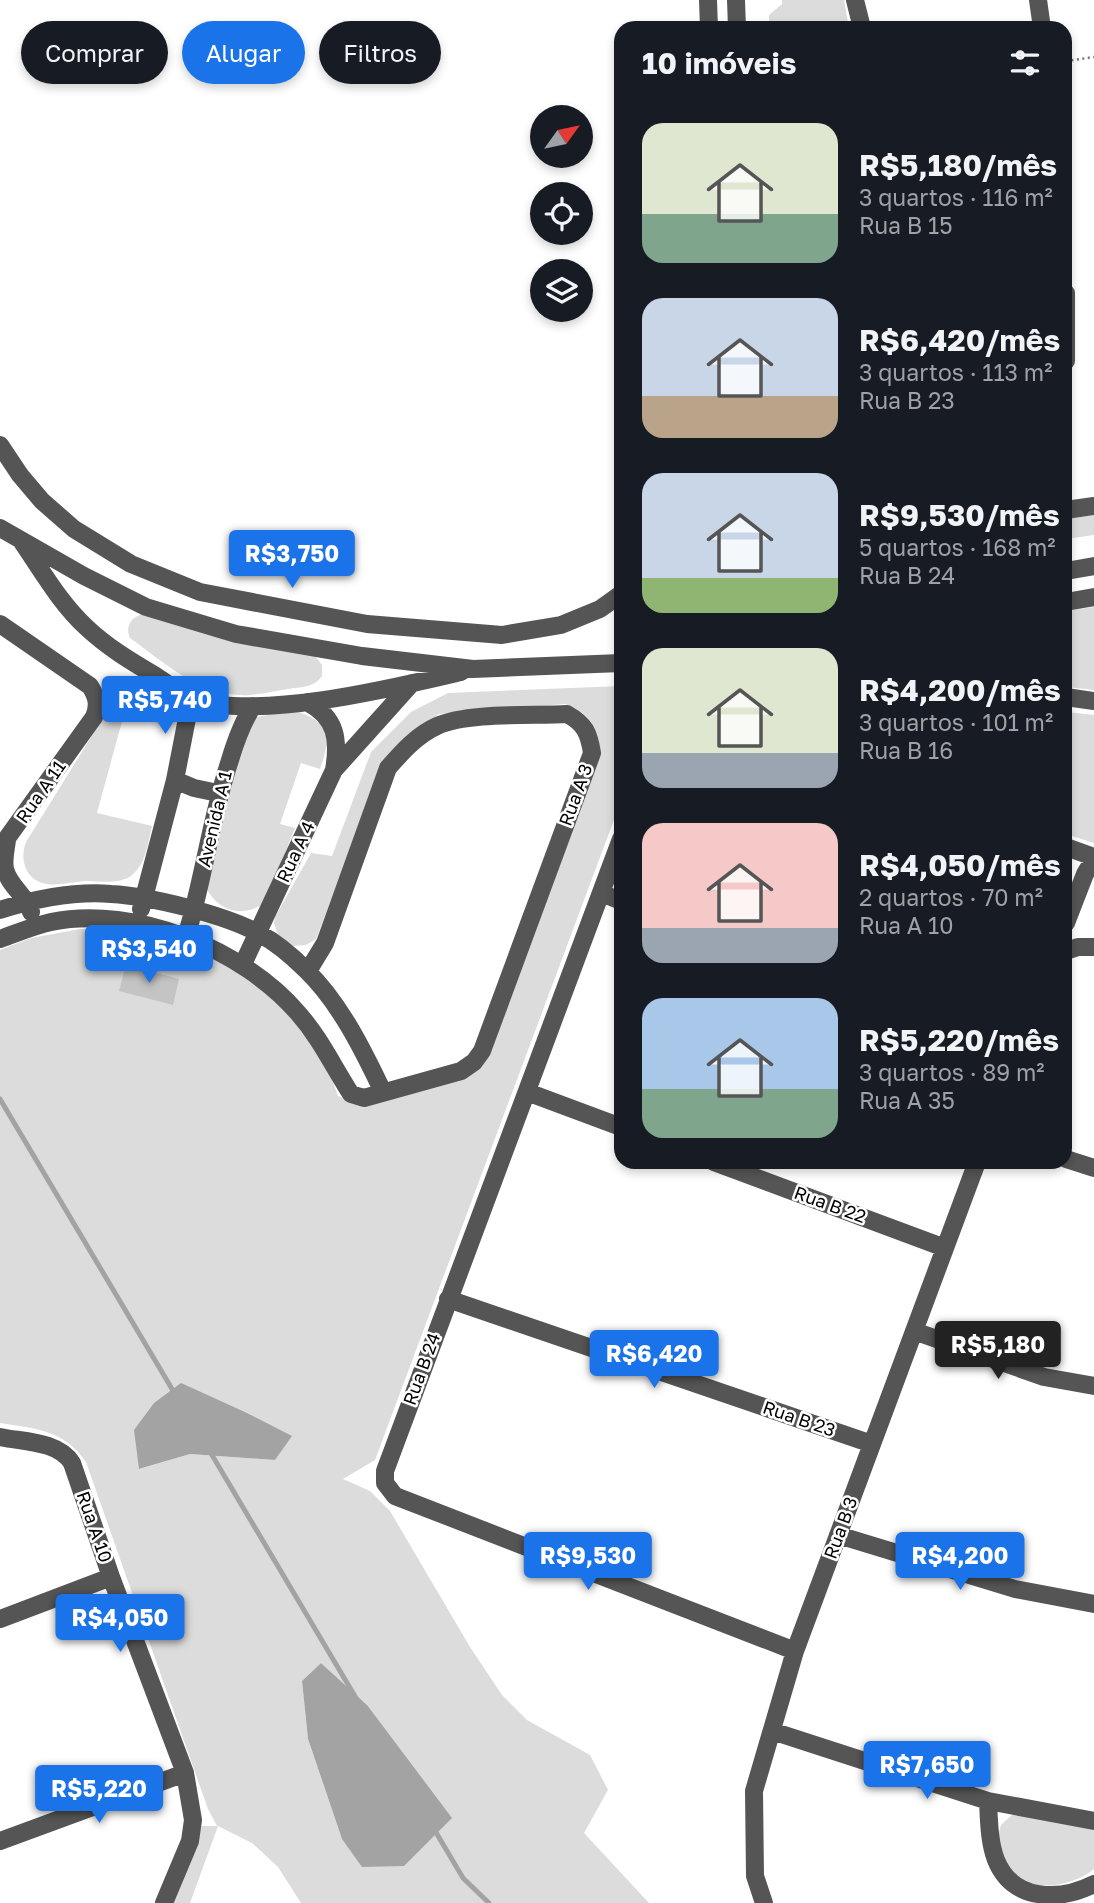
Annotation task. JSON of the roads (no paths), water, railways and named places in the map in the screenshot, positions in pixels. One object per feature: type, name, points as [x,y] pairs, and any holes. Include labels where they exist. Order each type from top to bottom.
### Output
[{"type":"street","points":[[708,0],[709,21]]},
{"type":"street","points":[[736,0],[737,21]]},
{"type":"street","points":[[855,0],[860,21]]},
{"type":"street","points":[[1038,0],[1041,21]]},
{"type":"street","points":[[0,445],[0,451]]},
{"type":"street","points":[[0,445],[42,501],[74,529],[131,564],[200,592],[367,624],[502,635],[561,625],[600,609],[614,599]]},
{"type":"street","points":[[1072,509],[1094,506]]},
{"type":"street","points":[[0,528],[84,576],[146,607],[236,634],[362,656],[473,669],[614,663]]},
{"type":"street","points":[[18,536],[56,592],[86,627],[124,657],[191,698],[253,706],[307,702],[473,669]]},
{"type":"street","points":[[1072,569],[1094,566]]},
{"type":"street","points":[[1072,601],[1094,597]]},
{"type":"street","name":"Rua A 11","points":[[0,624],[90,686],[96,695],[97,708],[94,717],[4,844],[5,870],[28,902],[35,926]]},
{"type":"street","name":"Rua A 4","points":[[334,770],[412,683]]},
{"type":"street","points":[[137,924],[175,780],[191,698]]},
{"type":"street","points":[[1072,698],[1094,701]]},
{"type":"street","name":"Rua A 4","points":[[243,964],[334,770],[337,749],[332,726],[322,712],[307,702]]},
{"type":"street","name":"Avenida A 1","points":[[186,937],[219,793],[242,722],[253,706]]},
{"type":"street","name":"Rua A 3","points":[[243,964],[275,989],[298,1012],[322,1043],[351,1094],[364,1098],[461,1071],[474,1062],[482,1051],[592,753],[590,736],[581,722],[567,714],[470,719],[438,726],[409,745],[388,768],[325,943],[308,971]]},
{"type":"street","points":[[175,780],[194,788],[219,793]]},
{"type":"street","points":[[1072,850],[1094,860]]},
{"type":"street","name":"Rua B 24","points":[[614,858],[448,1299],[385,1471],[385,1483],[396,1496],[795,1651]]},
{"type":"street","points":[[1094,860],[1094,887]]},
{"type":"street","points":[[1072,907],[1085,873],[1094,860]]},
{"type":"street","points":[[0,911],[28,902],[71,895],[108,893],[194,910],[258,933],[280,947],[308,971],[330,998],[354,1036],[383,1092]]},
{"type":"street","points":[[601,893],[614,898]]},
{"type":"street","points":[[0,939],[53,921],[93,919],[137,924],[186,937],[243,964]]},
{"type":"street","points":[[1072,949],[1094,947]]},
{"type":"street","points":[[527,1092],[614,1124]]},
{"type":"street","points":[[1072,1161],[1094,1168]]},
{"type":"street","name":"Rua B 22","points":[[733,1169],[945,1248]]},
{"type":"street","name":"Rua B 3","points":[[764,1903],[755,1876],[754,1791],[795,1651],[974,1169]]},
{"type":"street","name":"Rua B 23","points":[[448,1299],[872,1444]]},
{"type":"street","points":[[914,1331],[1045,1377],[1094,1386]]},
{"type":"street","name":"Rua A 10","points":[[0,1437],[57,1448],[66,1454],[72,1463],[111,1577],[185,1773],[193,1820],[190,1840],[164,1903]]},
{"type":"street","points":[[838,1535],[1015,1589],[1094,1604]]},
{"type":"street","points":[[0,1619],[111,1577]]},
{"type":"street","points":[[772,1731],[988,1801],[1094,1821]]},
{"type":"street","points":[[0,1841],[185,1773]]},
{"type":"street","points":[[988,1801],[991,1843],[997,1863],[1012,1882],[1035,1896],[1078,1892],[1094,1884]]},
{"type":"waterway","points":[[0,1099],[175,1394]]},
{"type":"waterway","points":[[209,1450],[356,1698]]},
{"type":"waterway","points":[[434,1829],[463,1878],[489,1903]]}]
